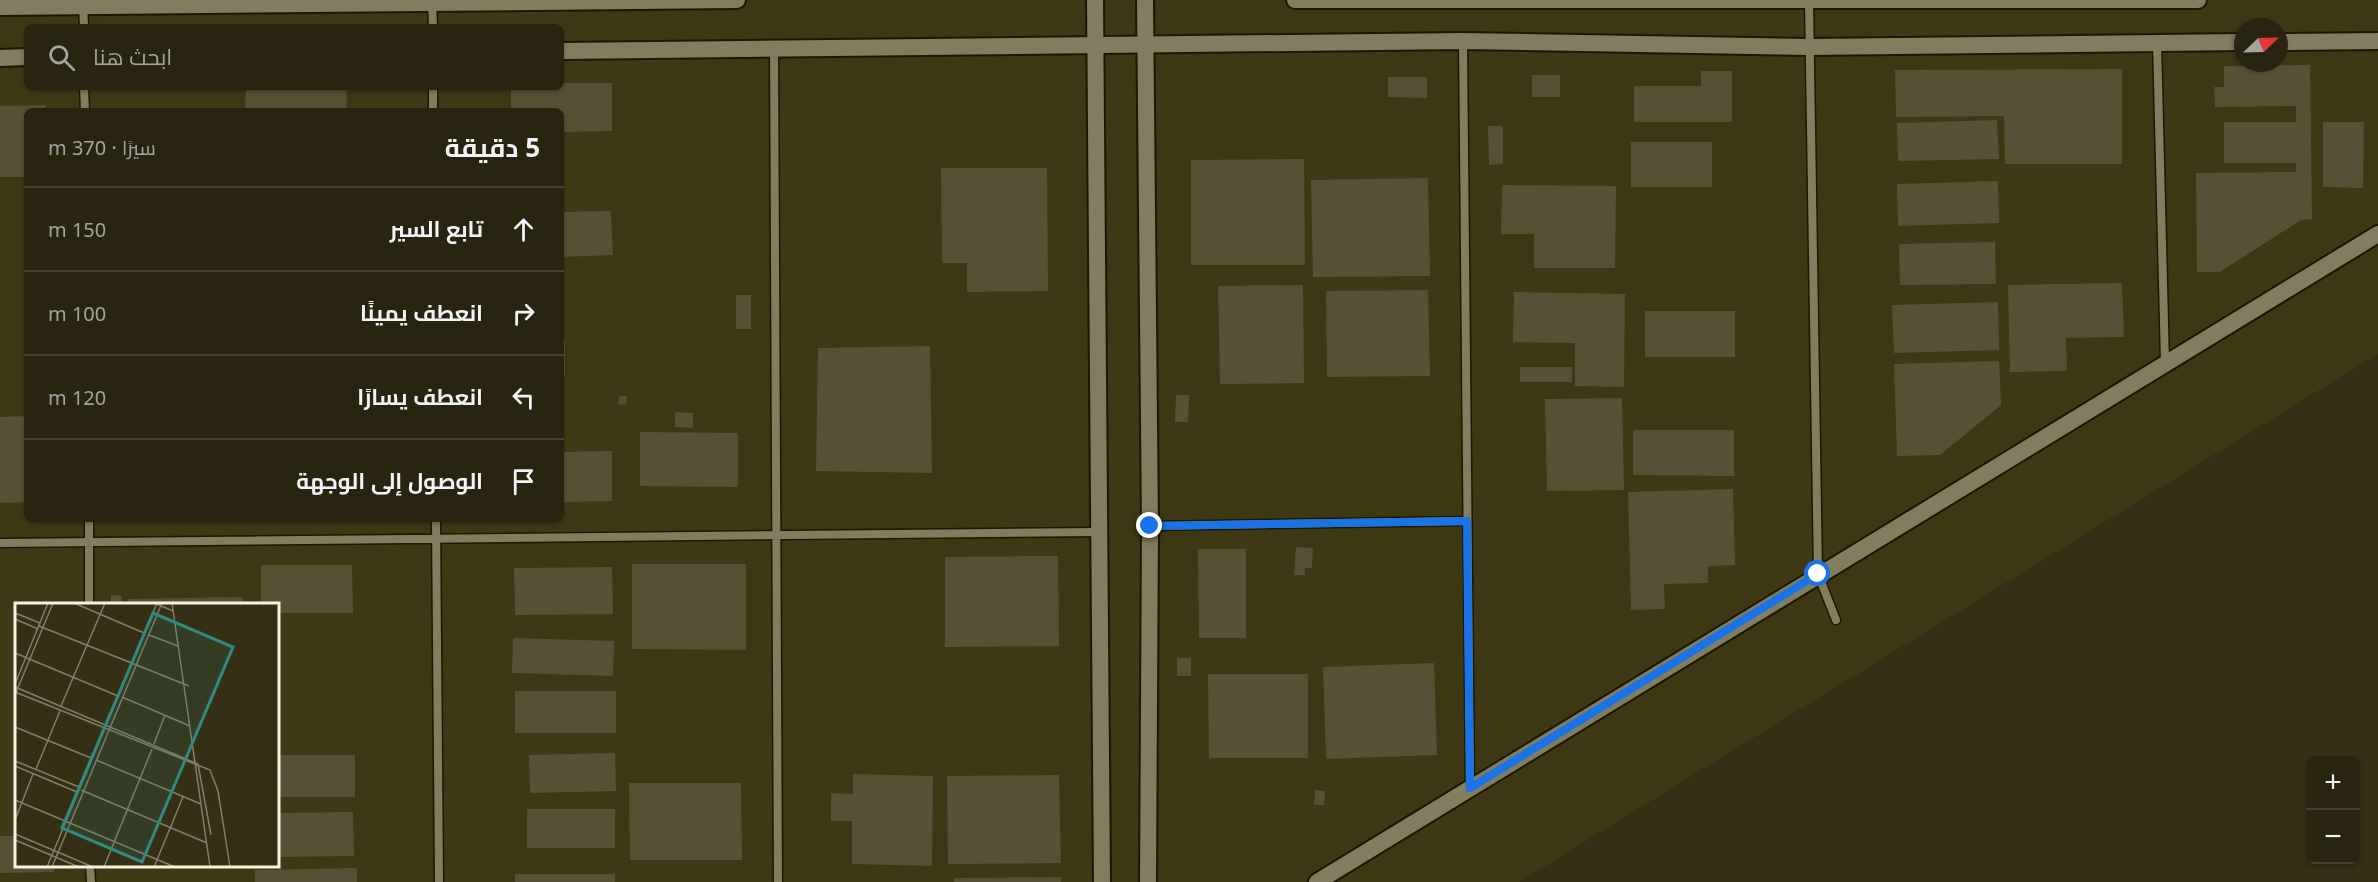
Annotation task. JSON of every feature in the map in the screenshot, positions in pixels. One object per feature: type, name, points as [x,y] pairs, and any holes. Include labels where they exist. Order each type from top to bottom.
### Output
[{"type":"street","points":[[0,7],[83,3],[737,0]]},
{"type":"street","points":[[1095,0],[1102,882]]},
{"type":"street","points":[[1145,0],[1150,526],[1148,882]]},
{"type":"street","points":[[1294,0],[2198,0]]},
{"type":"street","points":[[564,51],[1463,41],[1808,47],[2234,42]]},
{"type":"street","points":[[2288,42],[2378,41]]},
{"type":"street","points":[[0,58],[24,57]]},
{"type":"street","points":[[1317,882],[2378,234]]},
{"type":"lane","points":[[432,1],[433,24]]},
{"type":"lane","points":[[1809,1],[1818,574],[1836,620]]},
{"type":"lane","points":[[83,3],[84,24]]},
{"type":"lane","points":[[1463,41],[1470,788]]},
{"type":"lane","points":[[2157,42],[2165,363]]},
{"type":"lane","points":[[774,49],[778,882]]},
{"type":"lane","points":[[84,90],[85,108]]},
{"type":"lane","points":[[433,90],[433,108]]},
{"type":"lane","points":[[1150,526],[1467,521]]},
{"type":"lane","points":[[89,522],[89,603]]},
{"type":"lane","points":[[436,522],[439,882]]},
{"type":"lane","points":[[0,543],[1099,532]]},
{"type":"lane","points":[[90,867],[91,882]]},
{"type":"shaded area","points":[[0,0],[2378,0],[2378,354],[1519,882],[0,882]]},
{"type":"building","points":[[2288,65],[2310,65],[2312,219],[2301,220],[2220,272],[2197,272],[2196,173],[2296,172],[2296,163],[2224,163],[2224,122],[2296,122],[2296,106],[2215,107],[2214,87],[2224,87],[2224,66],[2234,66],[2234,72],[2288,72]]},
{"type":"building","points":[[2122,69],[2122,164],[2005,164],[2004,116],[1896,117],[1895,70]]},
{"type":"building","points":[[1701,71],[1732,71],[1732,122],[1634,122],[1634,86],[1701,86]]},
{"type":"building","points":[[1532,75],[1560,75],[1560,97],[1532,97]]},
{"type":"building","points":[[1388,77],[1427,77],[1427,98],[1388,97]]},
{"type":"building","points":[[564,83],[612,83],[612,131],[564,132],[564,108],[511,108],[511,90],[564,90]]},
{"type":"building","points":[[246,90],[347,90],[346,108],[245,108]]},
{"type":"building","points":[[46,105],[46,108],[24,108],[24,177],[0,177],[0,106]]},
{"type":"building","points":[[1997,120],[1999,159],[1898,161],[1897,123]]},
{"type":"building","points":[[2323,122],[2364,122],[2363,188],[2323,187]]},
{"type":"building","points":[[1488,126],[1503,126],[1503,164],[1489,165]]},
{"type":"building","points":[[1631,142],[1712,142],[1712,187],[1631,187]]},
{"type":"building","points":[[1304,159],[1305,265],[1191,265],[1191,160]]},
{"type":"building","points":[[941,168],[1047,168],[1048,291],[967,292],[967,263],[942,263]]},
{"type":"building","points":[[1428,178],[1430,276],[1313,277],[1311,180]]},
{"type":"building","points":[[1998,181],[1999,223],[1898,226],[1897,184]]},
{"type":"building","points":[[1502,185],[1616,186],[1615,268],[1534,268],[1534,234],[1501,234]]},
{"type":"building","points":[[611,211],[613,255],[564,257],[564,212]]},
{"type":"building","points":[[1995,242],[1996,284],[1900,285],[1899,244]]},
{"type":"building","points":[[2122,283],[2124,337],[2066,338],[2067,371],[2010,372],[2008,285]]},
{"type":"building","points":[[1303,285],[1304,383],[1220,384],[1218,286]]},
{"type":"building","points":[[1428,290],[1430,376],[1327,377],[1326,291]]},
{"type":"building","points":[[1514,292],[1625,294],[1624,387],[1575,386],[1575,343],[1513,342]]},
{"type":"building","points":[[736,295],[751,295],[751,329],[736,329]]},
{"type":"building","points":[[1998,302],[1999,350],[1894,353],[1892,305]]},
{"type":"building","points":[[1645,311],[1735,311],[1735,357],[1645,357]]},
{"type":"building","points":[[564,340],[565,340],[564,376]]},
{"type":"building","points":[[930,346],[932,473],[816,471],[818,348]]},
{"type":"building","points":[[1999,361],[2001,405],[1940,455],[1897,456],[1894,364]]},
{"type":"building","points":[[1520,367],[1572,367],[1572,382],[1520,382]]},
{"type":"building","points":[[1176,395],[1189,395],[1188,422],[1175,422]]},
{"type":"building","points":[[619,396],[627,396],[626,405],[618,404]]},
{"type":"building","points":[[1622,398],[1624,490],[1547,491],[1545,399]]},
{"type":"building","points":[[675,412],[693,413],[693,428],[675,427]]},
{"type":"building","points":[[24,416],[24,502],[0,503],[0,417]]},
{"type":"building","points":[[1633,430],[1734,430],[1734,476],[1633,475]]},
{"type":"building","points":[[640,432],[738,433],[738,487],[640,486]]},
{"type":"building","points":[[612,451],[612,501],[564,502],[564,452]]},
{"type":"building","points":[[1733,489],[1735,565],[1708,566],[1708,583],[1664,584],[1665,609],[1631,610],[1628,492]]},
{"type":"building","points":[[1296,547],[1313,548],[1312,568],[1305,568],[1305,575],[1294,575]]},
{"type":"building","points":[[1198,549],[1246,549],[1246,638],[1199,638]]},
{"type":"building","points":[[1058,556],[1059,646],[945,647],[945,557]]},
{"type":"building","points":[[632,564],[746,564],[746,650],[632,649]]},
{"type":"building","points":[[261,565],[352,565],[353,613],[279,613],[279,603],[261,603]]},
{"type":"building","points":[[612,567],[613,614],[515,615],[514,568]]},
{"type":"building","points":[[111,595],[122,596],[121,603],[111,603]]},
{"type":"building","points":[[243,597],[243,603],[128,603],[128,599]]},
{"type":"building","points":[[513,638],[614,641],[613,676],[512,673]]},
{"type":"building","points":[[1177,658],[1191,658],[1191,676],[1177,676]]},
{"type":"building","points":[[1434,663],[1437,755],[1326,759],[1323,667]]},
{"type":"building","points":[[1208,674],[1308,674],[1308,758],[1209,758]]},
{"type":"building","points":[[515,691],[616,691],[616,733],[515,733]]},
{"type":"building","points":[[615,753],[616,791],[530,793],[529,755]]},
{"type":"building","points":[[279,755],[355,755],[355,797],[279,797]]},
{"type":"building","points":[[853,774],[933,776],[932,866],[852,864],[852,821],[831,821],[831,793],[853,794]]},
{"type":"building","points":[[1059,775],[1061,863],[948,864],[947,776]]},
{"type":"building","points":[[629,783],[741,783],[742,860],[630,860]]},
{"type":"building","points":[[1315,790],[1325,791],[1324,805],[1314,805]]},
{"type":"building","points":[[527,809],[615,809],[615,848],[527,848]]},
{"type":"building","points":[[353,812],[354,856],[279,857],[279,813]]},
{"type":"building","points":[[0,836],[15,836],[15,867],[54,867],[54,872],[0,873]]},
{"type":"building","points":[[357,868],[357,882],[255,882],[255,870]]},
{"type":"building","points":[[515,874],[615,874],[615,882],[515,882]]},
{"type":"building","points":[[1061,877],[1061,882],[954,882],[954,878]]},
{"type":"route","points":[[1150,526],[1467,521],[1470,788],[1818,574]]}]
